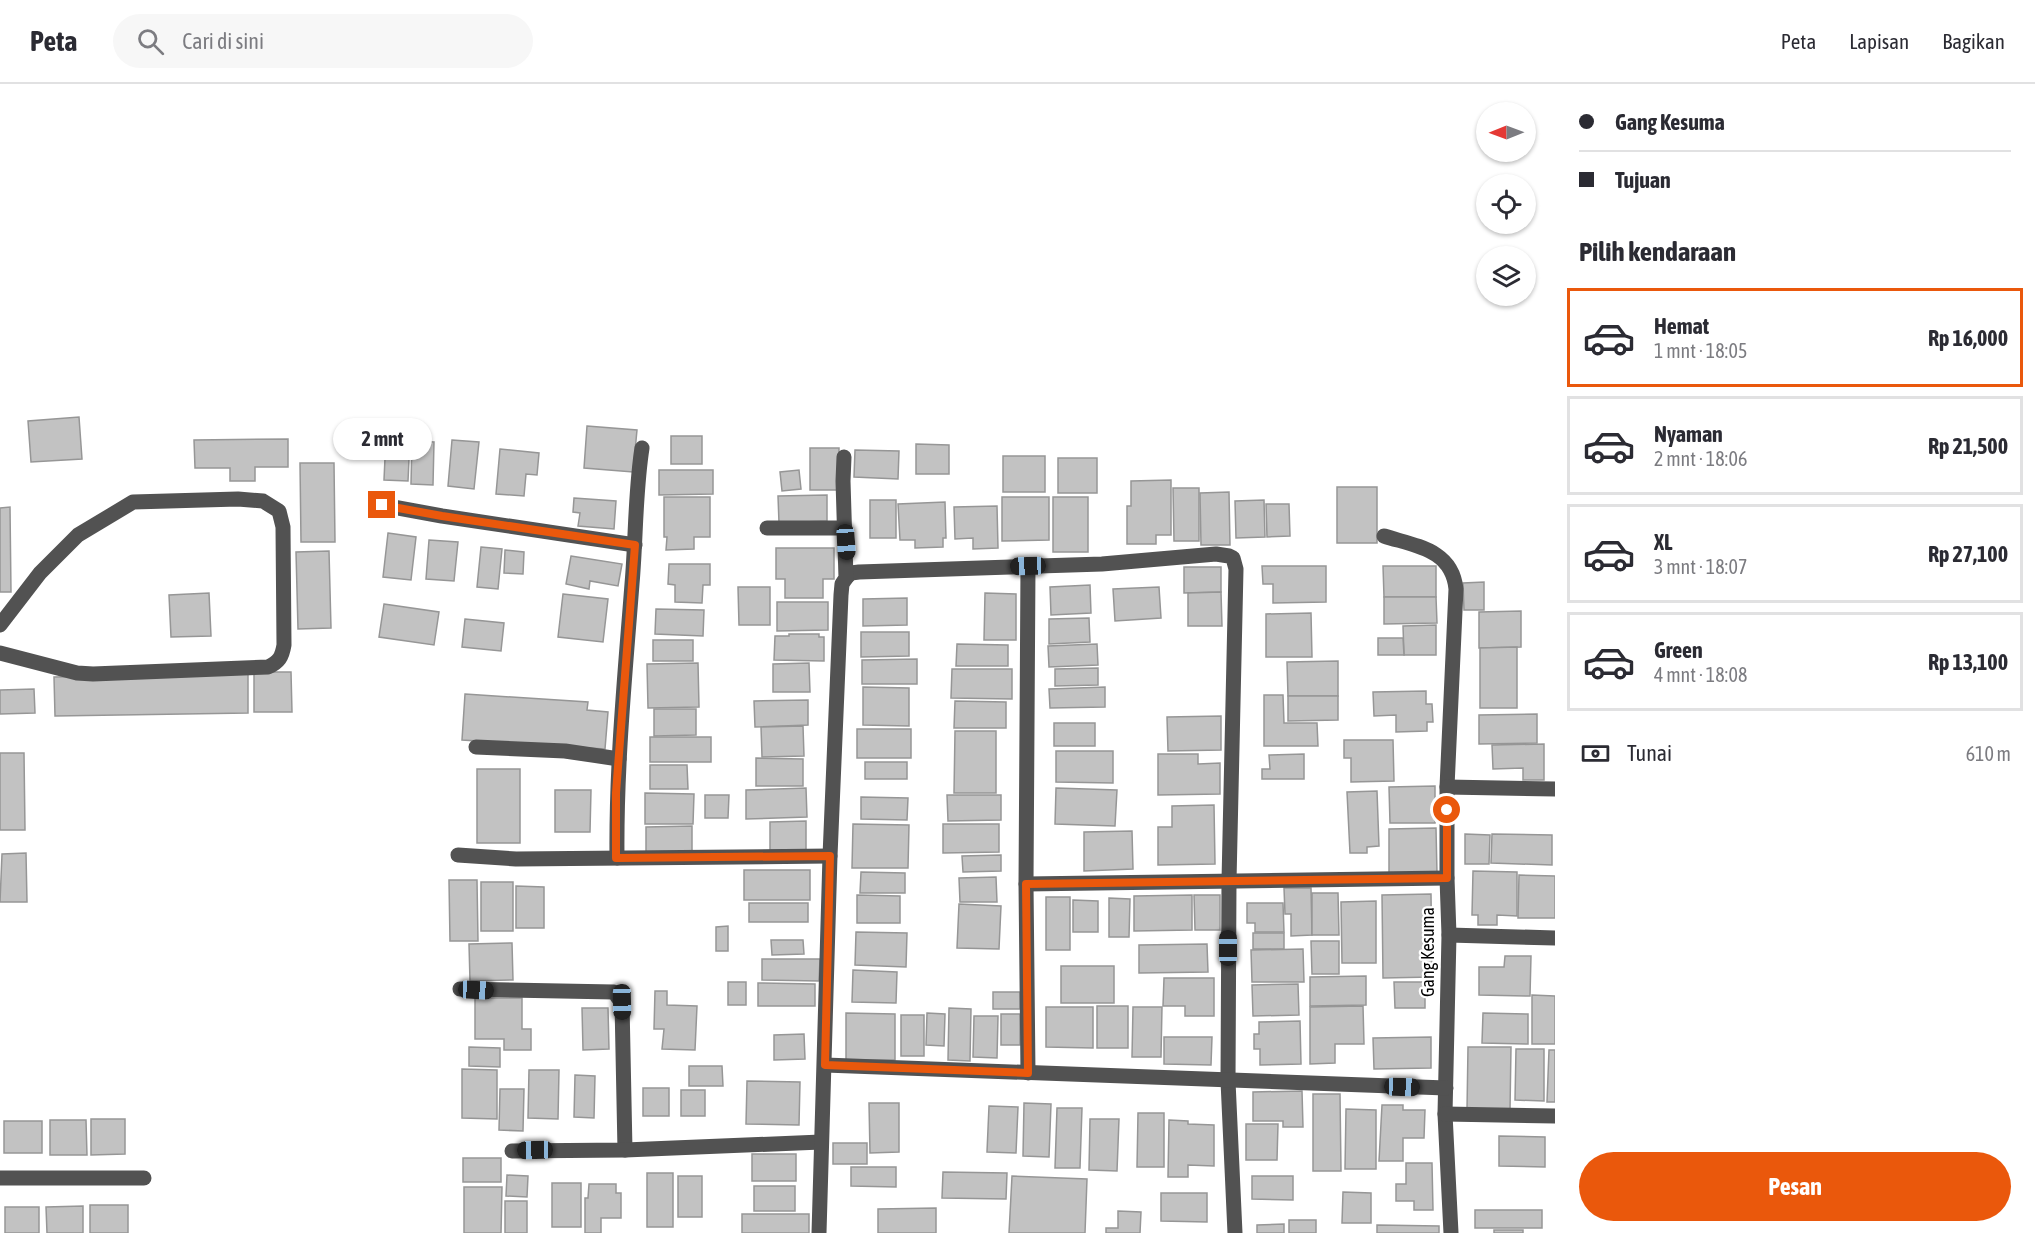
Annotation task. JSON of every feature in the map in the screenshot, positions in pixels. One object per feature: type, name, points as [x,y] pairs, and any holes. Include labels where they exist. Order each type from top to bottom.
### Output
[{"type":"street","points":[[616,858],[616,793],[635,545],[637,482],[642,448]]},
{"type":"street","points":[[844,457],[846,578]]},
{"type":"street","points":[[0,625],[40,573],[78,535],[133,502],[255,500],[263,501],[279,511],[283,527],[284,645],[282,656],[276,664],[93,674],[77,673],[0,653]]},
{"type":"street","points":[[382,505],[635,545]]},
{"type":"street","points":[[766,528],[844,528]]},
{"type":"street","name":"Gang Kesuma","points":[[1384,536],[1428,550],[1439,556],[1449,566],[1455,577],[1447,787],[1449,935],[1445,1114],[1451,1233]]},
{"type":"street","points":[[819,1233],[830,856],[842,584],[850,573],[859,572],[1102,564],[1216,554],[1233,558],[1236,569],[1229,881],[1228,1081],[1235,1233]]},
{"type":"street","points":[[1028,566],[1026,884],[1028,1073]]},
{"type":"street","points":[[476,747],[566,751],[619,759]]},
{"type":"street","points":[[1447,787],[1555,789]]},
{"type":"street","points":[[458,855],[516,859],[830,856]]},
{"type":"street","points":[[1026,884],[1447,878]]},
{"type":"street","points":[[1449,935],[1555,938]]},
{"type":"street","points":[[460,989],[614,992],[620,997],[622,1002],[625,1150]]},
{"type":"street","points":[[825,1065],[1446,1088]]},
{"type":"street","points":[[1445,1114],[1555,1116]]},
{"type":"street","points":[[512,1151],[625,1150],[820,1142]]},
{"type":"street","points":[[0,1178],[144,1178]]},
{"type":"building","points":[[79,417],[82,459],[31,462],[28,421]]},
{"type":"building","points":[[587,426],[637,430],[633,472],[584,468]]},
{"type":"building","points":[[386,436],[410,437],[408,481],[384,480]]},
{"type":"building","points":[[671,436],[702,436],[702,464],[671,464]]},
{"type":"building","points":[[288,439],[288,467],[255,467],[255,481],[230,481],[230,468],[195,468],[194,440]]},
{"type":"building","points":[[452,440],[479,442],[474,489],[448,486]]},
{"type":"building","points":[[412,441],[434,442],[433,485],[411,484]]},
{"type":"building","points":[[916,444],[949,445],[949,474],[916,474]]},
{"type":"building","points":[[810,448],[839,448],[839,490],[810,490]]},
{"type":"building","points":[[500,449],[539,453],[537,475],[526,474],[524,496],[496,494]]},
{"type":"building","points":[[855,450],[899,451],[898,479],[854,477]]},
{"type":"building","points":[[1003,456],[1045,456],[1045,492],[1003,492]]},
{"type":"building","points":[[1058,458],[1097,458],[1097,493],[1058,493]]},
{"type":"building","points":[[300,463],[334,463],[335,542],[301,542]]},
{"type":"building","points":[[659,470],[713,470],[713,494],[659,495]]},
{"type":"building","points":[[799,470],[801,489],[782,491],[780,472]]},
{"type":"building","points":[[1171,480],[1171,535],[1156,535],[1156,544],[1127,544],[1127,506],[1131,506],[1131,481]]},
{"type":"building","points":[[1337,487],[1377,487],[1377,543],[1337,543]]},
{"type":"building","points":[[1173,488],[1199,488],[1199,541],[1174,541]]},
{"type":"building","points":[[1229,492],[1230,545],[1201,545],[1200,493]]},
{"type":"building","points":[[827,495],[827,521],[779,523],[778,496]]},
{"type":"building","points":[[664,497],[710,497],[710,537],[694,537],[694,549],[666,550]]},
{"type":"building","points":[[1002,497],[1049,497],[1049,540],[1002,541]]},
{"type":"building","points":[[1053,497],[1088,497],[1088,552],[1053,552]]},
{"type":"building","points":[[574,498],[616,501],[614,529],[578,526],[580,513],[573,512]]},
{"type":"building","points":[[870,500],[896,500],[896,538],[870,538]]},
{"type":"building","points":[[1264,500],[1265,537],[1236,538],[1235,501]]},
{"type":"building","points":[[945,502],[946,538],[943,538],[943,547],[915,548],[915,540],[900,540],[898,504]]},
{"type":"building","points":[[1266,504],[1289,504],[1290,536],[1267,537]]},
{"type":"building","points":[[997,506],[998,548],[973,549],[973,538],[955,539],[954,507]]},
{"type":"building","points":[[10,507],[11,592],[0,592],[0,508]]},
{"type":"building","points":[[388,533],[416,537],[411,580],[383,577]]},
{"type":"building","points":[[429,540],[458,542],[454,581],[426,579]]},
{"type":"building","points":[[481,547],[502,549],[498,589],[477,587]]},
{"type":"building","points":[[776,548],[834,548],[834,579],[823,579],[823,598],[785,598],[785,579],[776,579]]},
{"type":"building","points":[[505,550],[524,552],[523,574],[504,573]]},
{"type":"building","points":[[329,551],[331,628],[298,629],[296,552]]},
{"type":"building","points":[[571,556],[622,564],[618,586],[590,581],[589,589],[566,584]]},
{"type":"building","points":[[669,564],[710,564],[710,585],[703,585],[702,603],[675,602],[675,585],[668,584]]},
{"type":"building","points":[[1262,566],[1326,566],[1326,602],[1273,603],[1273,584],[1263,584]]},
{"type":"building","points":[[1383,566],[1436,566],[1436,597],[1384,597]]},
{"type":"building","points":[[1184,567],[1221,567],[1221,592],[1184,593]]},
{"type":"building","points":[[1484,582],[1484,610],[1464,610],[1463,583]]},
{"type":"building","points":[[1090,585],[1091,613],[1051,615],[1050,587]]},
{"type":"building","points":[[738,587],[770,587],[770,625],[739,625]]},
{"type":"building","points":[[1159,587],[1161,618],[1115,621],[1113,589]]},
{"type":"building","points":[[1221,592],[1222,626],[1188,626],[1188,593]]},
{"type":"building","points":[[209,593],[211,636],[171,637],[169,595]]},
{"type":"building","points":[[985,593],[1016,594],[1016,640],[984,640]]},
{"type":"building","points":[[563,594],[608,599],[603,642],[558,637]]},
{"type":"building","points":[[1384,597],[1436,597],[1437,623],[1384,624]]},
{"type":"building","points":[[907,598],[907,625],[863,626],[863,599]]},
{"type":"building","points":[[777,602],[828,602],[828,630],[777,631]]},
{"type":"building","points":[[384,604],[439,612],[434,645],[379,637]]},
{"type":"building","points":[[656,609],[704,610],[703,636],[655,634]]},
{"type":"building","points":[[1521,611],[1521,647],[1479,648],[1479,612]]},
{"type":"building","points":[[1311,613],[1312,657],[1266,657],[1266,614]]},
{"type":"building","points":[[1089,618],[1090,642],[1049,644],[1049,619]]},
{"type":"building","points":[[465,619],[504,623],[501,651],[462,647]]},
{"type":"building","points":[[1436,625],[1436,655],[1404,655],[1403,626]]},
{"type":"building","points":[[861,632],[909,632],[909,656],[861,657]]},
{"type":"building","points":[[789,634],[819,634],[819,637],[824,637],[824,661],[774,660],[775,636],[789,636]]},
{"type":"building","points":[[1378,638],[1403,638],[1404,655],[1378,655]]},
{"type":"building","points":[[653,640],[693,640],[693,661],[653,661]]},
{"type":"building","points":[[957,644],[1008,645],[1008,666],[956,666]]},
{"type":"building","points":[[1097,644],[1098,665],[1049,667],[1048,646]]},
{"type":"building","points":[[1517,647],[1517,708],[1480,708],[1480,648]]},
{"type":"building","points":[[917,659],[917,684],[862,684],[862,660]]},
{"type":"building","points":[[1338,661],[1338,696],[1288,696],[1287,662]]},
{"type":"building","points":[[698,663],[699,707],[648,708],[647,664]]},
{"type":"building","points":[[809,663],[810,692],[773,692],[773,664]]},
{"type":"building","points":[[1098,668],[1098,685],[1055,686],[1055,669]]},
{"type":"building","points":[[952,669],[1012,669],[1012,699],[951,698]]},
{"type":"building","points":[[254,672],[291,672],[292,712],[254,712]]},
{"type":"building","points":[[248,674],[248,713],[55,716],[54,677]]},
{"type":"building","points":[[863,687],[909,688],[909,726],[863,725]]},
{"type":"building","points":[[1105,687],[1105,707],[1050,708],[1049,689]]},
{"type":"building","points":[[34,689],[35,713],[0,714],[0,690]]},
{"type":"building","points":[[1426,691],[1426,704],[1432,704],[1433,722],[1427,722],[1427,731],[1396,732],[1396,715],[1374,716],[1373,692]]},
{"type":"building","points":[[465,694],[588,702],[587,710],[608,712],[605,749],[462,740]]},
{"type":"building","points":[[1264,695],[1283,695],[1284,723],[1317,723],[1318,746],[1264,746]]},
{"type":"building","points":[[1288,696],[1338,696],[1338,720],[1288,721]]},
{"type":"building","points":[[808,700],[808,725],[755,727],[754,701]]},
{"type":"building","points":[[955,701],[1006,702],[1006,728],[954,728]]},
{"type":"building","points":[[654,709],[696,709],[696,735],[654,736]]},
{"type":"building","points":[[1537,714],[1537,743],[1479,744],[1479,715]]},
{"type":"building","points":[[1221,716],[1221,750],[1168,751],[1167,717]]},
{"type":"building","points":[[1054,723],[1095,723],[1095,746],[1054,746]]},
{"type":"building","points":[[803,726],[804,756],[762,757],[761,727]]},
{"type":"building","points":[[857,729],[911,729],[911,758],[857,758]]},
{"type":"building","points":[[955,731],[996,731],[996,793],[954,793]]},
{"type":"building","points":[[650,737],[711,737],[711,762],[650,762]]},
{"type":"building","points":[[1344,740],[1393,740],[1394,781],[1351,782],[1351,758],[1344,758]]},
{"type":"building","points":[[1544,744],[1544,780],[1523,780],[1523,768],[1493,769],[1492,745]]},
{"type":"building","points":[[1056,751],[1113,751],[1113,783],[1056,782]]},
{"type":"building","points":[[0,753],[24,753],[25,830],[0,830]]},
{"type":"building","points":[[1158,754],[1198,754],[1198,764],[1220,763],[1220,794],[1158,795]]},
{"type":"building","points":[[1304,754],[1304,779],[1262,779],[1262,769],[1270,769],[1269,755]]},
{"type":"building","points":[[756,758],[803,759],[803,786],[756,786]]},
{"type":"building","points":[[865,762],[907,762],[907,779],[865,779]]},
{"type":"building","points":[[650,765],[687,765],[688,789],[650,789]]},
{"type":"building","points":[[477,769],[520,769],[520,843],[477,843]]},
{"type":"building","points":[[1435,786],[1435,823],[1390,823],[1389,787]]},
{"type":"building","points":[[806,788],[807,817],[746,819],[746,790]]},
{"type":"building","points":[[1056,788],[1117,790],[1115,826],[1055,824]]},
{"type":"building","points":[[555,790],[591,790],[590,832],[555,832]]},
{"type":"building","points":[[1377,791],[1379,846],[1367,847],[1367,853],[1350,853],[1347,792]]},
{"type":"building","points":[[645,793],[694,794],[693,824],[645,824]]},
{"type":"building","points":[[705,795],[729,795],[728,818],[705,818]]},
{"type":"building","points":[[947,795],[1001,795],[1001,820],[948,821]]},
{"type":"building","points":[[861,797],[908,798],[907,820],[861,819]]},
{"type":"building","points":[[1214,805],[1215,864],[1158,865],[1158,827],[1172,827],[1172,806]]},
{"type":"building","points":[[806,821],[806,850],[770,850],[770,822]]},
{"type":"building","points":[[853,824],[909,825],[908,868],[852,868]]},
{"type":"building","points":[[943,824],[999,824],[999,852],[943,853]]},
{"type":"building","points":[[692,826],[692,853],[646,854],[646,827]]},
{"type":"building","points":[[1436,828],[1437,874],[1389,875],[1389,829]]},
{"type":"building","points":[[1132,831],[1133,869],[1084,871],[1084,832]]},
{"type":"building","points":[[1465,834],[1490,835],[1489,864],[1465,864]]},
{"type":"building","points":[[1492,834],[1552,835],[1552,865],[1491,863]]},
{"type":"building","points":[[26,853],[27,902],[0,902],[2,854]]},
{"type":"building","points":[[1001,855],[1001,871],[963,872],[962,856]]},
{"type":"building","points":[[744,870],[810,870],[810,900],[744,900]]},
{"type":"building","points":[[1473,871],[1517,872],[1517,916],[1497,915],[1497,925],[1478,925],[1478,915],[1472,915]]},
{"type":"building","points":[[861,872],[905,873],[905,893],[860,893]]},
{"type":"building","points":[[1519,875],[1555,876],[1555,918],[1518,918]]},
{"type":"building","points":[[996,877],[997,902],[960,902],[959,878]]},
{"type":"building","points":[[449,880],[477,880],[478,941],[450,941]]},
{"type":"building","points":[[481,882],[513,882],[513,931],[481,931]]},
{"type":"building","points":[[516,886],[544,887],[544,928],[516,928]]},
{"type":"building","points":[[1284,888],[1311,888],[1312,935],[1291,936],[1291,914],[1285,914]]},
{"type":"building","points":[[1312,893],[1338,893],[1339,935],[1312,935]]},
{"type":"building","points":[[1431,894],[1432,977],[1383,978],[1382,895]]},
{"type":"building","points":[[857,895],[900,896],[900,923],[857,923]]},
{"type":"building","points":[[1192,895],[1192,930],[1134,931],[1134,896]]},
{"type":"building","points":[[1194,895],[1220,895],[1220,930],[1195,930]]},
{"type":"building","points":[[1046,897],[1070,897],[1070,950],[1046,950]]},
{"type":"building","points":[[1109,898],[1130,899],[1129,937],[1109,937]]},
{"type":"building","points":[[1073,900],[1098,901],[1098,932],[1073,932]]},
{"type":"building","points":[[1376,901],[1376,963],[1342,963],[1341,902]]},
{"type":"building","points":[[749,903],[808,903],[808,922],[749,922]]},
{"type":"building","points":[[1247,903],[1283,903],[1284,932],[1255,932],[1255,923],[1247,923]]},
{"type":"building","points":[[959,904],[1001,906],[999,949],[957,948]]},
{"type":"building","points":[[728,926],[728,951],[716,951],[716,927]]},
{"type":"building","points":[[856,932],[907,933],[906,967],[855,965]]},
{"type":"building","points":[[1253,933],[1284,933],[1284,949],[1253,949]]},
{"type":"building","points":[[771,940],[803,940],[804,954],[772,955]]},
{"type":"building","points":[[1311,941],[1339,941],[1339,974],[1312,974]]},
{"type":"building","points":[[512,943],[513,980],[470,981],[469,944]]},
{"type":"building","points":[[1207,944],[1208,972],[1139,973],[1139,945]]},
{"type":"building","points":[[1303,949],[1304,982],[1252,982],[1251,950]]},
{"type":"building","points":[[1505,956],[1531,956],[1530,996],[1479,995],[1479,967],[1504,967]]},
{"type":"building","points":[[762,959],[820,959],[819,981],[762,980]]},
{"type":"building","points":[[1061,966],[1114,966],[1114,1003],[1061,1003]]},
{"type":"building","points":[[853,970],[897,972],[896,1003],[852,1002]]},
{"type":"building","points":[[1366,976],[1366,1005],[1310,1006],[1310,977]]},
{"type":"building","points":[[1164,978],[1214,978],[1214,1016],[1185,1016],[1185,1006],[1163,1006]]},
{"type":"building","points":[[728,982],[746,982],[746,1005],[728,1005]]},
{"type":"building","points":[[1394,982],[1425,982],[1425,1008],[1395,1008]]},
{"type":"building","points":[[758,983],[815,984],[815,1006],[758,1006]]},
{"type":"building","points":[[1298,984],[1299,1015],[1253,1016],[1252,985]]},
{"type":"building","points":[[655,991],[667,991],[667,1005],[697,1006],[695,1050],[662,1049],[664,1029],[654,1029]]},
{"type":"building","points":[[993,992],[1020,992],[1020,1009],[993,1009]]},
{"type":"building","points":[[1532,995],[1555,996],[1555,1044],[1532,1044]]},
{"type":"building","points":[[475,998],[522,998],[522,1029],[531,1029],[531,1050],[504,1050],[504,1039],[475,1039]]},
{"type":"building","points":[[1097,1006],[1128,1006],[1128,1048],[1097,1048]]},
{"type":"building","points":[[1363,1006],[1364,1044],[1335,1044],[1335,1063],[1310,1064],[1310,1007]]},
{"type":"building","points":[[1046,1007],[1093,1007],[1093,1048],[1046,1047]]},
{"type":"building","points":[[1133,1007],[1162,1007],[1161,1057],[1132,1057]]},
{"type":"building","points":[[582,1008],[608,1008],[609,1049],[583,1050]]},
{"type":"building","points":[[949,1008],[971,1009],[970,1061],[948,1060]]},
{"type":"building","points":[[846,1013],[895,1014],[895,1060],[846,1060]]},
{"type":"building","points":[[927,1013],[945,1014],[944,1046],[926,1045]]},
{"type":"building","points":[[1483,1013],[1528,1014],[1528,1044],[1482,1043]]},
{"type":"building","points":[[1001,1014],[1020,1014],[1020,1045],[1001,1045]]},
{"type":"building","points":[[901,1015],[924,1015],[924,1056],[901,1056]]},
{"type":"building","points":[[974,1016],[998,1016],[997,1058],[973,1057]]},
{"type":"building","points":[[1300,1021],[1301,1064],[1260,1065],[1260,1049],[1254,1049],[1254,1034],[1259,1034],[1259,1022]]},
{"type":"building","points":[[804,1034],[805,1059],[774,1060],[774,1035]]},
{"type":"building","points":[[1164,1037],[1212,1037],[1211,1065],[1164,1064]]},
{"type":"building","points":[[1431,1037],[1431,1068],[1374,1069],[1373,1038]]},
{"type":"building","points":[[469,1047],[500,1048],[500,1067],[469,1066]]},
{"type":"building","points":[[1468,1047],[1511,1047],[1510,1110],[1467,1110]]},
{"type":"building","points":[[1516,1049],[1544,1049],[1544,1101],[1515,1100]]},
{"type":"building","points":[[1549,1050],[1555,1050],[1555,1102],[1547,1102]]},
{"type":"building","points":[[689,1066],[722,1066],[723,1086],[689,1086]]},
{"type":"building","points":[[462,1069],[497,1070],[497,1119],[462,1118]]},
{"type":"building","points":[[529,1070],[559,1070],[558,1119],[528,1118]]},
{"type":"building","points":[[575,1075],[595,1076],[594,1118],[574,1117]]},
{"type":"building","points":[[747,1081],[800,1082],[799,1125],[746,1124]]},
{"type":"building","points":[[643,1088],[669,1088],[669,1116],[643,1116]]},
{"type":"building","points":[[500,1089],[524,1089],[523,1131],[499,1130]]},
{"type":"building","points":[[681,1090],[705,1090],[705,1116],[681,1116]]},
{"type":"building","points":[[1302,1091],[1303,1127],[1283,1127],[1283,1121],[1253,1121],[1253,1092]]},
{"type":"building","points":[[1313,1094],[1340,1094],[1341,1171],[1313,1171]]},
{"type":"building","points":[[869,1103],[899,1103],[899,1152],[870,1153]]},
{"type":"building","points":[[1024,1103],[1051,1104],[1049,1157],[1023,1156]]},
{"type":"building","points":[[1382,1105],[1403,1105],[1403,1110],[1425,1110],[1424,1138],[1403,1138],[1403,1161],[1379,1161]]},
{"type":"building","points":[[989,1106],[1018,1107],[1016,1153],[987,1152]]},
{"type":"building","points":[[1057,1108],[1082,1108],[1080,1168],[1055,1168]]},
{"type":"building","points":[[1346,1109],[1376,1110],[1376,1169],[1345,1169]]},
{"type":"building","points":[[1138,1113],[1164,1113],[1164,1167],[1137,1167]]},
{"type":"building","points":[[91,1119],[125,1119],[125,1154],[91,1155]]},
{"type":"building","points":[[1090,1119],[1119,1119],[1117,1171],[1089,1170]]},
{"type":"building","points":[[50,1120],[86,1120],[87,1155],[50,1155]]},
{"type":"building","points":[[1169,1120],[1188,1121],[1188,1124],[1214,1125],[1214,1166],[1188,1165],[1188,1177],[1168,1177]]},
{"type":"building","points":[[4,1121],[42,1121],[42,1153],[4,1153]]},
{"type":"building","points":[[1246,1124],[1278,1124],[1277,1160],[1246,1160]]},
{"type":"building","points":[[1499,1136],[1545,1137],[1545,1167],[1499,1166]]},
{"type":"building","points":[[833,1143],[867,1143],[867,1164],[833,1164]]},
{"type":"building","points":[[752,1154],[796,1154],[796,1181],[752,1181]]},
{"type":"building","points":[[463,1158],[501,1158],[501,1182],[463,1182]]},
{"type":"building","points":[[1406,1163],[1432,1163],[1433,1210],[1414,1210],[1414,1201],[1396,1201],[1396,1184],[1406,1184]]},
{"type":"building","points":[[851,1167],[896,1167],[896,1187],[851,1186]]},
{"type":"building","points":[[943,1172],[1007,1173],[1006,1199],[942,1198]]},
{"type":"building","points":[[647,1173],[673,1173],[673,1227],[647,1227]]},
{"type":"building","points":[[507,1175],[528,1176],[527,1197],[506,1196]]},
{"type":"building","points":[[678,1176],[702,1176],[702,1217],[678,1217]]},
{"type":"building","points":[[1012,1176],[1087,1179],[1085,1233],[1009,1233]]},
{"type":"building","points":[[1252,1176],[1293,1176],[1293,1200],[1252,1199]]},
{"type":"building","points":[[552,1183],[581,1183],[581,1227],[552,1227]]},
{"type":"building","points":[[589,1184],[616,1184],[616,1193],[621,1193],[621,1218],[601,1218],[601,1233],[585,1233],[585,1198],[588,1198]]},
{"type":"building","points":[[754,1186],[795,1186],[795,1211],[754,1211]]},
{"type":"building","points":[[464,1187],[502,1187],[501,1233],[464,1233]]},
{"type":"building","points":[[1343,1192],[1371,1193],[1371,1223],[1342,1223]]},
{"type":"building","points":[[1161,1193],[1207,1193],[1207,1222],[1161,1221]]},
{"type":"building","points":[[505,1201],[527,1201],[527,1233],[505,1233]]},
{"type":"building","points":[[90,1205],[128,1205],[128,1233],[90,1233]]},
{"type":"building","points":[[83,1206],[83,1233],[47,1233],[46,1207]]},
{"type":"building","points":[[5,1207],[39,1207],[39,1233],[5,1233]]},
{"type":"building","points":[[936,1208],[936,1233],[878,1233],[878,1209]]},
{"type":"building","points":[[1475,1210],[1542,1210],[1542,1228],[1475,1228]]},
{"type":"building","points":[[1118,1211],[1141,1212],[1140,1233],[1106,1233],[1106,1228],[1118,1228]]},
{"type":"building","points":[[742,1214],[809,1214],[809,1233],[742,1233]]},
{"type":"building","points":[[1289,1220],[1316,1220],[1316,1233],[1289,1233]]},
{"type":"building","points":[[1284,1224],[1284,1233],[1257,1233],[1257,1225]]},
{"type":"building","points":[[1377,1225],[1439,1226],[1439,1233],[1377,1233]]},
{"type":"building","points":[[1494,1230],[1523,1230],[1523,1233],[1494,1233]]},
{"type":"route","points":[[382,505],[635,545],[616,793],[616,858],[830,856],[825,1065],[1028,1073],[1026,884],[1447,878],[1447,810]]}]
